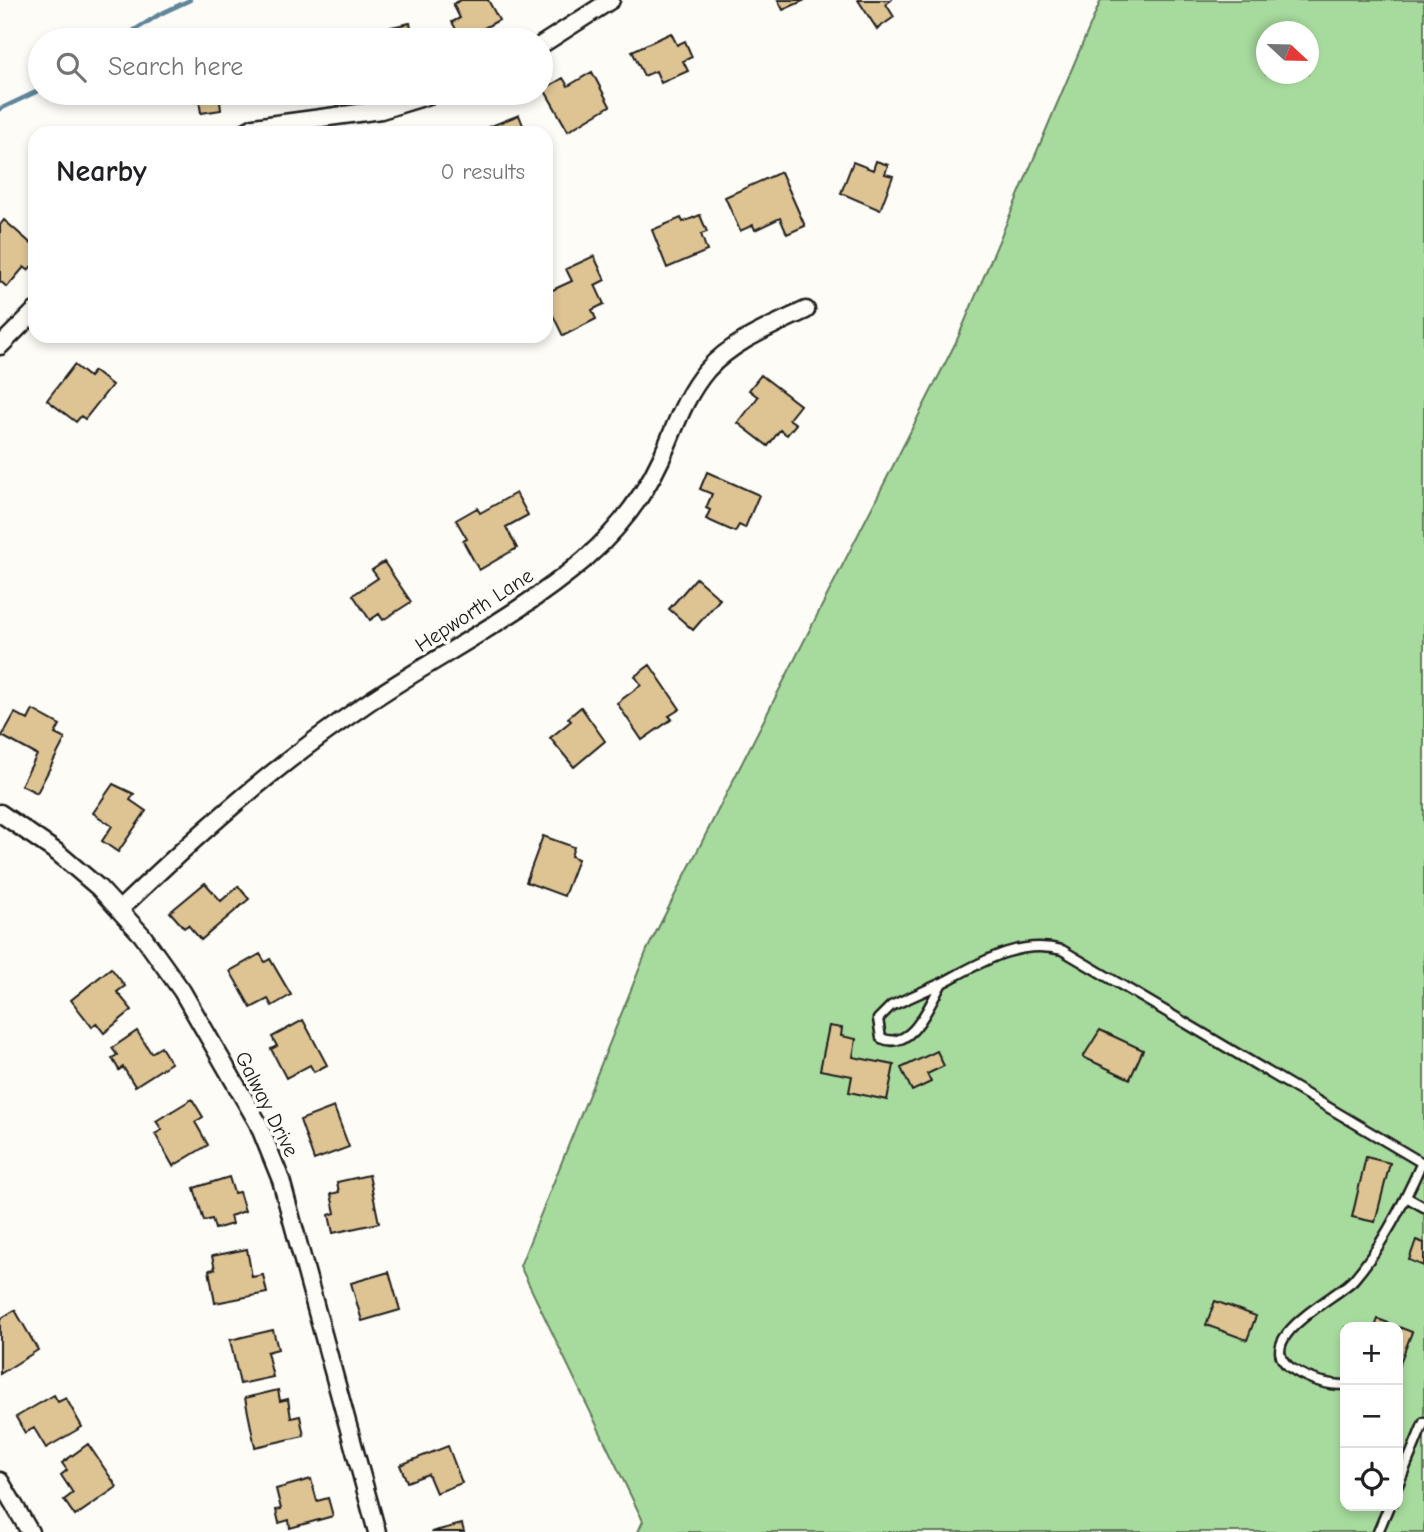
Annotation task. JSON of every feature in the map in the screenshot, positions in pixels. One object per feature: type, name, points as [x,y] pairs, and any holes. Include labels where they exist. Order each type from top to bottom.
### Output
[{"type":"street","points":[[553,37],[611,0]]},
{"type":"street","points":[[261,126],[381,110],[397,105]]},
{"type":"street","name":"Hepworth Lane","points":[[119,910],[208,825],[287,759],[365,704],[507,618],[585,559],[629,514],[660,461],[686,399],[708,369],[742,341],[806,310]]},
{"type":"street","points":[[0,346],[28,318]]},
{"type":"street","name":"Galway Drive","points":[[0,813],[58,853],[99,888],[142,935],[182,991],[258,1123],[281,1180],[377,1532]]},
{"type":"street","points":[[0,1482],[30,1532]]},
{"type":"lane","points":[[942,983],[919,1022],[902,1040],[891,1042],[881,1038],[878,1019],[891,1006],[984,961],[1025,947],[1037,945],[1062,950],[1423,1163],[1406,1197],[1353,1281],[1301,1318],[1286,1334],[1282,1354],[1289,1367],[1324,1383],[1340,1385]]},
{"type":"lane","points":[[1406,1197],[1424,1207]]},
{"type":"lane","points":[[1403,1473],[1424,1422]]},
{"type":"lane","points":[[1378,1532],[1387,1511]]},
{"type":"green space","points":[[1101,0],[1424,0],[1424,1532],[638,1532],[643,1521],[520,1266],[647,950],[957,340]]},
{"type":"building","points":[[461,0],[488,0],[499,20],[484,28],[455,28],[452,22],[460,18],[453,4]]},
{"type":"building","points":[[778,0],[805,0],[783,10]]},
{"type":"building","points":[[858,0],[891,0],[886,4],[894,17],[877,29]]},
{"type":"building","points":[[410,23],[411,28],[387,28]]},
{"type":"building","points":[[671,33],[677,45],[685,41],[692,57],[683,61],[688,71],[661,83],[656,71],[644,76],[632,51]]},
{"type":"building","points":[[592,72],[610,106],[568,131],[553,105],[553,84],[563,78],[568,86]]},
{"type":"building","points":[[200,105],[220,105],[221,110],[201,113]]},
{"type":"building","points":[[519,115],[523,126],[491,126]]},
{"type":"building","points":[[876,161],[888,165],[885,174],[893,176],[880,210],[841,193],[853,162],[873,170]]},
{"type":"building","points":[[781,172],[805,226],[787,234],[780,218],[755,230],[753,225],[740,231],[725,197]]},
{"type":"building","points":[[700,215],[707,232],[701,234],[707,251],[667,268],[652,230],[681,218],[683,222]]},
{"type":"building","points":[[4,220],[28,241],[28,270],[24,267],[7,287],[0,281],[0,225]]},
{"type":"building","points":[[594,256],[605,280],[595,285],[604,304],[592,310],[596,319],[563,336],[553,315],[553,290],[572,281],[566,269]]},
{"type":"building","points":[[74,365],[89,377],[94,371],[112,385],[85,419],[81,416],[76,422],[47,400]]},
{"type":"building","points":[[761,375],[800,405],[789,419],[796,424],[787,435],[780,430],[768,446],[738,423],[758,397],[749,390]]},
{"type":"building","points":[[707,472],[759,495],[745,528],[739,525],[735,532],[706,519],[710,510],[706,508],[712,494],[700,489]]},
{"type":"building","points":[[516,493],[528,515],[506,527],[517,548],[479,570],[463,541],[467,539],[456,520],[477,508],[480,513]]},
{"type":"building","points":[[384,562],[411,602],[383,620],[379,614],[370,620],[353,595],[378,578],[372,570]]},
{"type":"building","points":[[696,578],[720,599],[693,630],[669,609]]},
{"type":"building","points":[[650,665],[680,709],[669,716],[672,719],[642,740],[617,703],[641,685],[635,676]]},
{"type":"building","points":[[581,707],[605,741],[574,767],[550,738],[571,721],[568,718]]},
{"type":"building","points":[[33,710],[60,725],[55,734],[65,739],[37,793],[21,785],[37,755],[2,736],[15,713],[28,720]]},
{"type":"building","points":[[113,784],[134,794],[130,800],[146,811],[118,852],[102,841],[112,826],[93,813]]},
{"type":"building","points":[[543,836],[574,847],[571,856],[578,859],[564,896],[526,882]]},
{"type":"building","points":[[205,883],[221,901],[238,886],[249,899],[201,940],[188,925],[184,928],[170,912]]},
{"type":"building","points":[[260,954],[265,962],[270,959],[291,995],[272,1006],[268,999],[251,1008],[230,971]]},
{"type":"building","points":[[111,968],[125,986],[117,992],[132,1010],[104,1033],[96,1023],[92,1027],[71,1000]]},
{"type":"building","points":[[303,1020],[327,1065],[314,1072],[310,1065],[286,1078],[271,1049],[277,1046],[272,1037]]},
{"type":"building","points":[[829,1026],[842,1028],[841,1036],[856,1039],[853,1057],[894,1065],[887,1100],[849,1092],[852,1076],[820,1070]]},
{"type":"building","points":[[1100,1030],[1143,1050],[1130,1079],[1083,1057]]},
{"type":"building","points":[[137,1031],[151,1053],[161,1047],[171,1063],[135,1086],[123,1067],[119,1070],[112,1058],[117,1055],[112,1048]]},
{"type":"building","points":[[937,1051],[944,1066],[927,1074],[931,1082],[912,1091],[901,1068]]},
{"type":"building","points":[[192,1099],[203,1117],[195,1122],[208,1145],[173,1166],[155,1134],[162,1130],[156,1121]]},
{"type":"building","points":[[334,1107],[349,1147],[314,1160],[300,1120]]},
{"type":"building","points":[[1366,1157],[1390,1163],[1375,1222],[1352,1217]]},
{"type":"building","points":[[369,1175],[379,1223],[333,1233],[329,1215],[335,1213],[331,1194],[339,1192],[337,1182]]},
{"type":"building","points":[[229,1177],[234,1193],[239,1192],[245,1211],[230,1216],[232,1224],[215,1229],[212,1219],[204,1221],[194,1188]]},
{"type":"building","points":[[1416,1240],[1424,1243],[1424,1266],[1409,1260]]},
{"type":"building","points":[[247,1249],[252,1277],[263,1275],[267,1293],[215,1303],[209,1270],[215,1269],[212,1256]]},
{"type":"building","points":[[389,1272],[400,1310],[362,1321],[351,1283]]},
{"type":"building","points":[[1215,1301],[1256,1316],[1247,1340],[1206,1325]]},
{"type":"building","points":[[15,1310],[38,1350],[0,1374],[0,1319]]},
{"type":"building","points":[[1403,1329],[1412,1332],[1403,1355]]},
{"type":"building","points":[[273,1330],[278,1349],[267,1352],[273,1377],[240,1384],[230,1340]]},
{"type":"building","points":[[278,1390],[280,1401],[288,1399],[291,1418],[300,1416],[304,1436],[255,1447],[245,1398]]},
{"type":"building","points":[[54,1395],[58,1402],[66,1398],[82,1427],[46,1448],[34,1428],[25,1433],[16,1417]]},
{"type":"building","points":[[88,1444],[117,1487],[75,1516],[64,1500],[73,1493],[61,1475],[67,1470],[62,1463]]},
{"type":"building","points":[[448,1446],[462,1483],[436,1493],[428,1474],[407,1482],[400,1465]]},
{"type":"building","points":[[311,1479],[317,1501],[328,1498],[333,1516],[290,1528],[289,1520],[279,1523],[276,1510],[281,1509],[276,1489]]},
{"type":"building","points":[[462,1524],[464,1532],[431,1532]]},
{"type":"waterway","points":[[138,28],[190,0]]},
{"type":"waterway","points":[[0,109],[28,96]]}]
